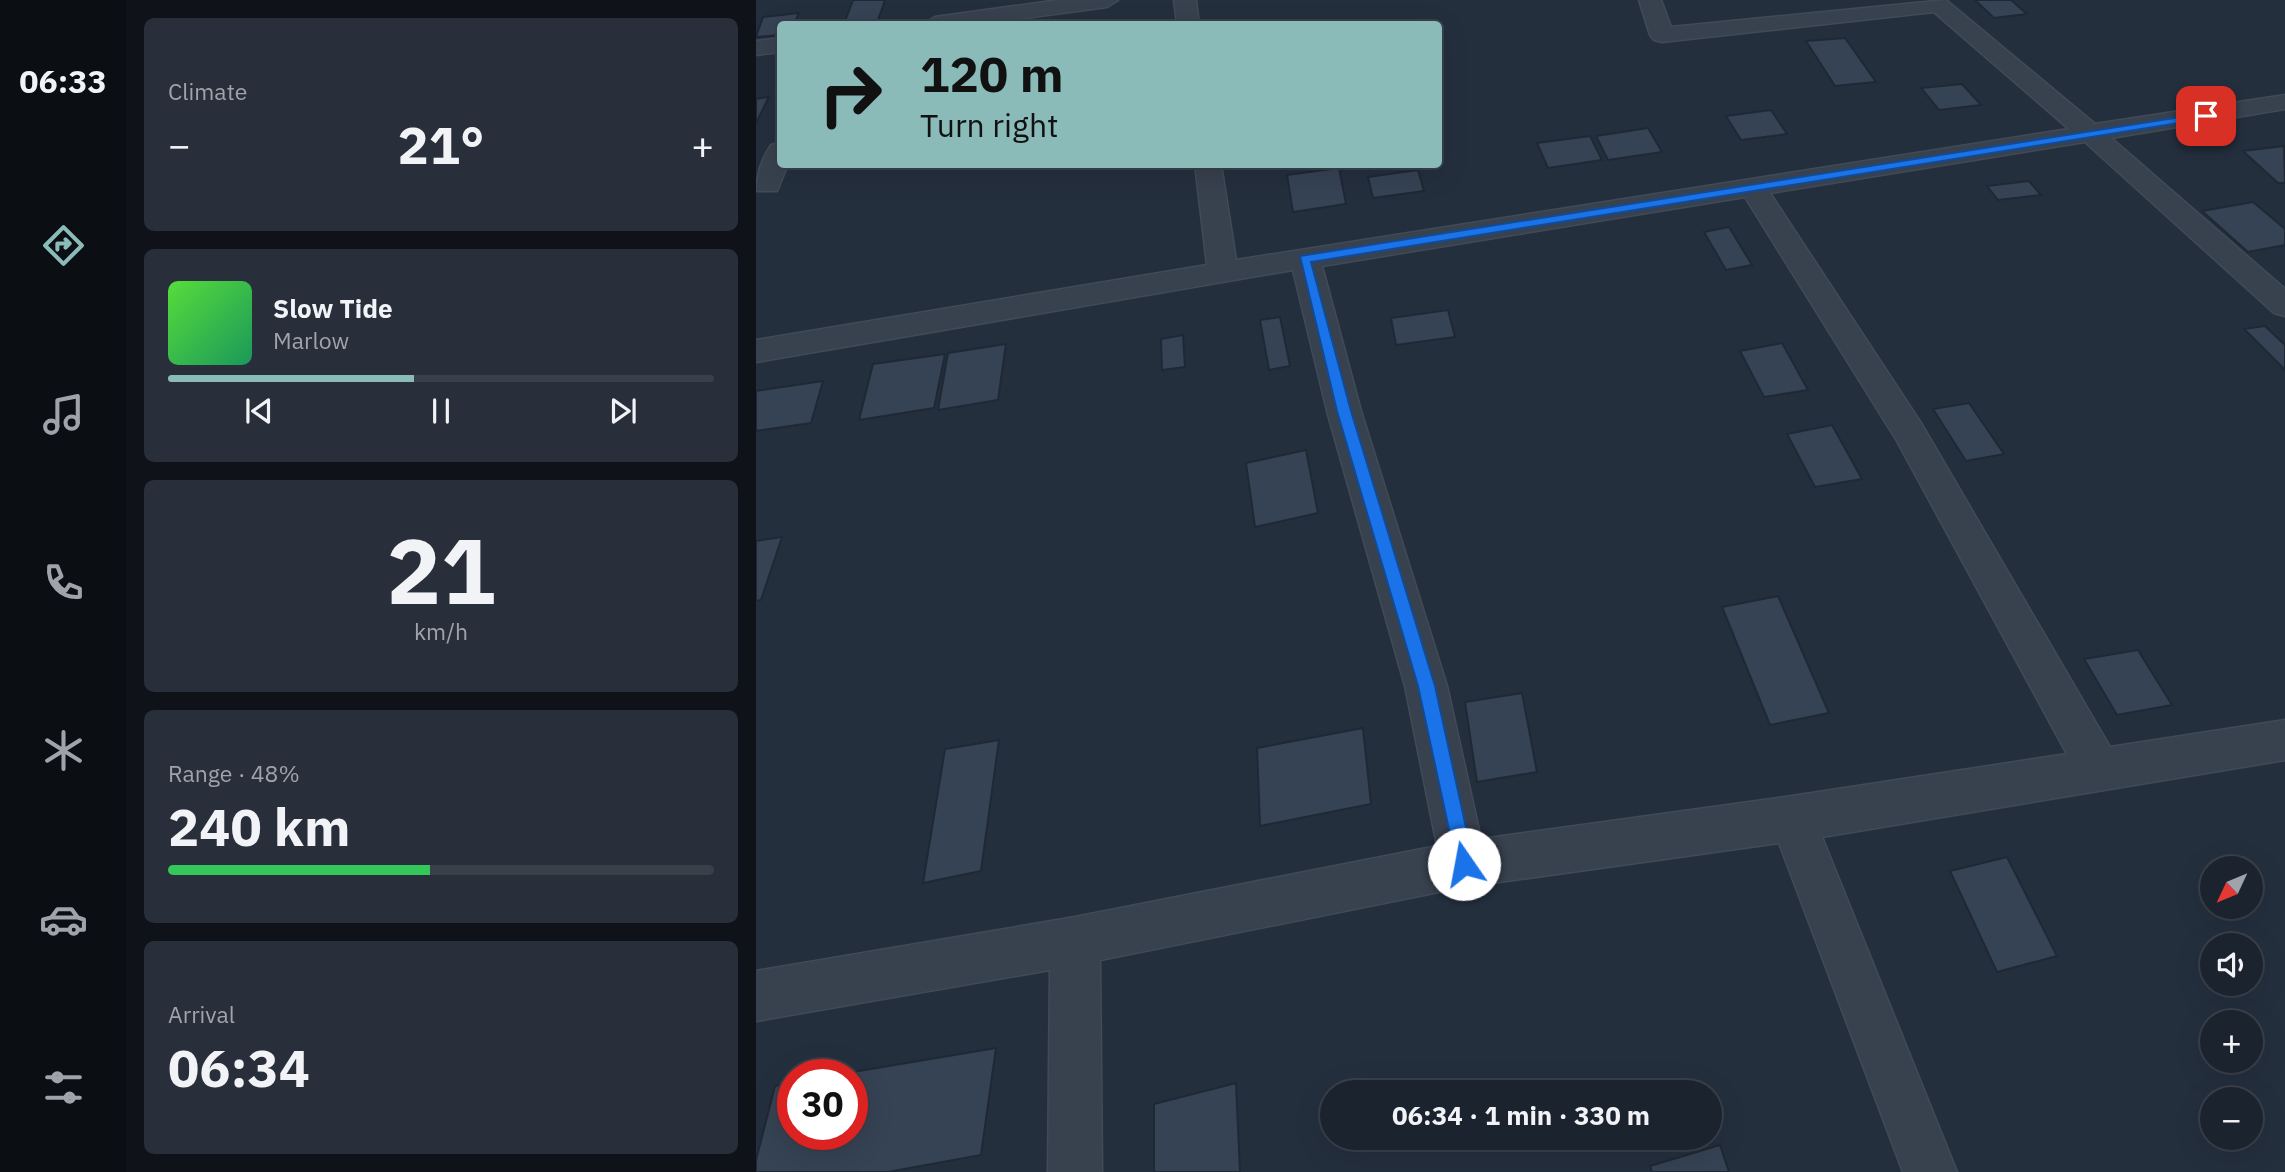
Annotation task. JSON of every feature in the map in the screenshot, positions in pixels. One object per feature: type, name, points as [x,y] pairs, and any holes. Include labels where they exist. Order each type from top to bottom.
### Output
[{"type":"street","points":[[956,21],[1107,0]]},
{"type":"street","points":[[1185,0],[1188,21]]},
{"type":"street","points":[[1650,0],[1662,35],[1935,2],[2091,134],[2285,306]]},
{"type":"street","points":[[756,48],[777,46]]},
{"type":"street","points":[[756,351],[1223,272],[2285,102]]},
{"type":"street","points":[[767,186],[777,159]]},
{"type":"street","points":[[1209,168],[1223,272]]},
{"type":"street","points":[[1754,189],[1909,432],[2099,769]]},
{"type":"street","points":[[1304,259],[1344,411],[1426,686],[1464,864]]},
{"type":"street","points":[[756,996],[1075,941],[1464,864],[1792,819],[2285,740]]},
{"type":"street","points":[[1792,819],[1930,1172]]},
{"type":"street","points":[[1075,941],[1075,1172]]},
{"type":"building","points":[[853,0],[885,0],[878,20],[845,21]]},
{"type":"building","points":[[1975,0],[2011,0],[2027,14],[1994,18]]},
{"type":"building","points":[[799,13],[795,21],[777,21],[777,35],[756,37],[763,17]]},
{"type":"building","points":[[1845,38],[1876,82],[1835,86],[1806,41]]},
{"type":"building","points":[[1962,84],[1981,105],[1939,110],[1921,88]]},
{"type":"building","points":[[769,97],[756,123],[756,99]]},
{"type":"building","points":[[1771,110],[1787,134],[1741,140],[1726,116]]},
{"type":"building","points":[[1648,128],[1662,152],[1608,160],[1596,136]]},
{"type":"building","points":[[1590,136],[1602,160],[1548,168],[1537,143]]},
{"type":"building","points":[[2284,146],[2285,183],[2278,183],[2243,151]]},
{"type":"building","points":[[1339,168],[1346,204],[1293,212],[1287,175]]},
{"type":"building","points":[[1418,170],[1424,191],[1373,198],[1368,177]]},
{"type":"building","points":[[2029,181],[2041,195],[1998,200],[1987,186]]},
{"type":"building","points":[[2253,202],[2285,229],[2285,245],[2248,252],[2202,211]]},
{"type":"building","points":[[1729,227],[1752,265],[1726,270],[1704,232]]},
{"type":"building","points":[[1448,310],[1455,337],[1396,345],[1391,318]]},
{"type":"building","points":[[1280,317],[1290,366],[1269,370],[1260,320]]},
{"type":"building","points":[[2265,326],[2285,345],[2285,370],[2244,329]]},
{"type":"building","points":[[1183,335],[1185,367],[1162,370],[1161,339]]},
{"type":"building","points":[[1782,343],[1808,390],[1764,397],[1740,351]]},
{"type":"building","points":[[1006,344],[998,400],[938,410],[948,353]]},
{"type":"building","points":[[945,354],[934,408],[859,420],[873,364]]},
{"type":"building","points":[[823,381],[811,423],[756,431],[756,391]]},
{"type":"building","points":[[1969,403],[2004,454],[1966,461],[1933,409]]},
{"type":"building","points":[[1832,425],[1862,479],[1815,487],[1787,434]]},
{"type":"building","points":[[1306,450],[1318,513],[1255,527],[1246,463]]},
{"type":"building","points":[[782,537],[761,600],[756,601],[756,541]]},
{"type":"building","points":[[1778,596],[1829,713],[1770,725],[1722,607]]},
{"type":"building","points":[[2138,650],[2172,705],[2117,715],[2084,659]]},
{"type":"building","points":[[1522,693],[1537,772],[1477,782],[1465,702]]},
{"type":"building","points":[[1363,728],[1371,804],[1260,826],[1257,748]]},
{"type":"building","points":[[999,740],[981,871],[923,883],[945,749]]},
{"type":"building","points":[[2007,857],[2057,956],[1997,972],[1950,871]]},
{"type":"building","points":[[996,1048],[981,1155],[888,1172],[756,1172],[756,1160],[775,1086],[777,1150],[868,1150],[868,1069]]},
{"type":"building","points":[[1236,1083],[1240,1172],[1154,1172],[1154,1104]]},
{"type":"building","points":[[1703,1150],[1722,1150],[1729,1172],[1652,1172],[1650,1166]]},
{"type":"route","points":[[1464,864],[1426,686],[1344,411],[1304,259],[2206,116]]}]
